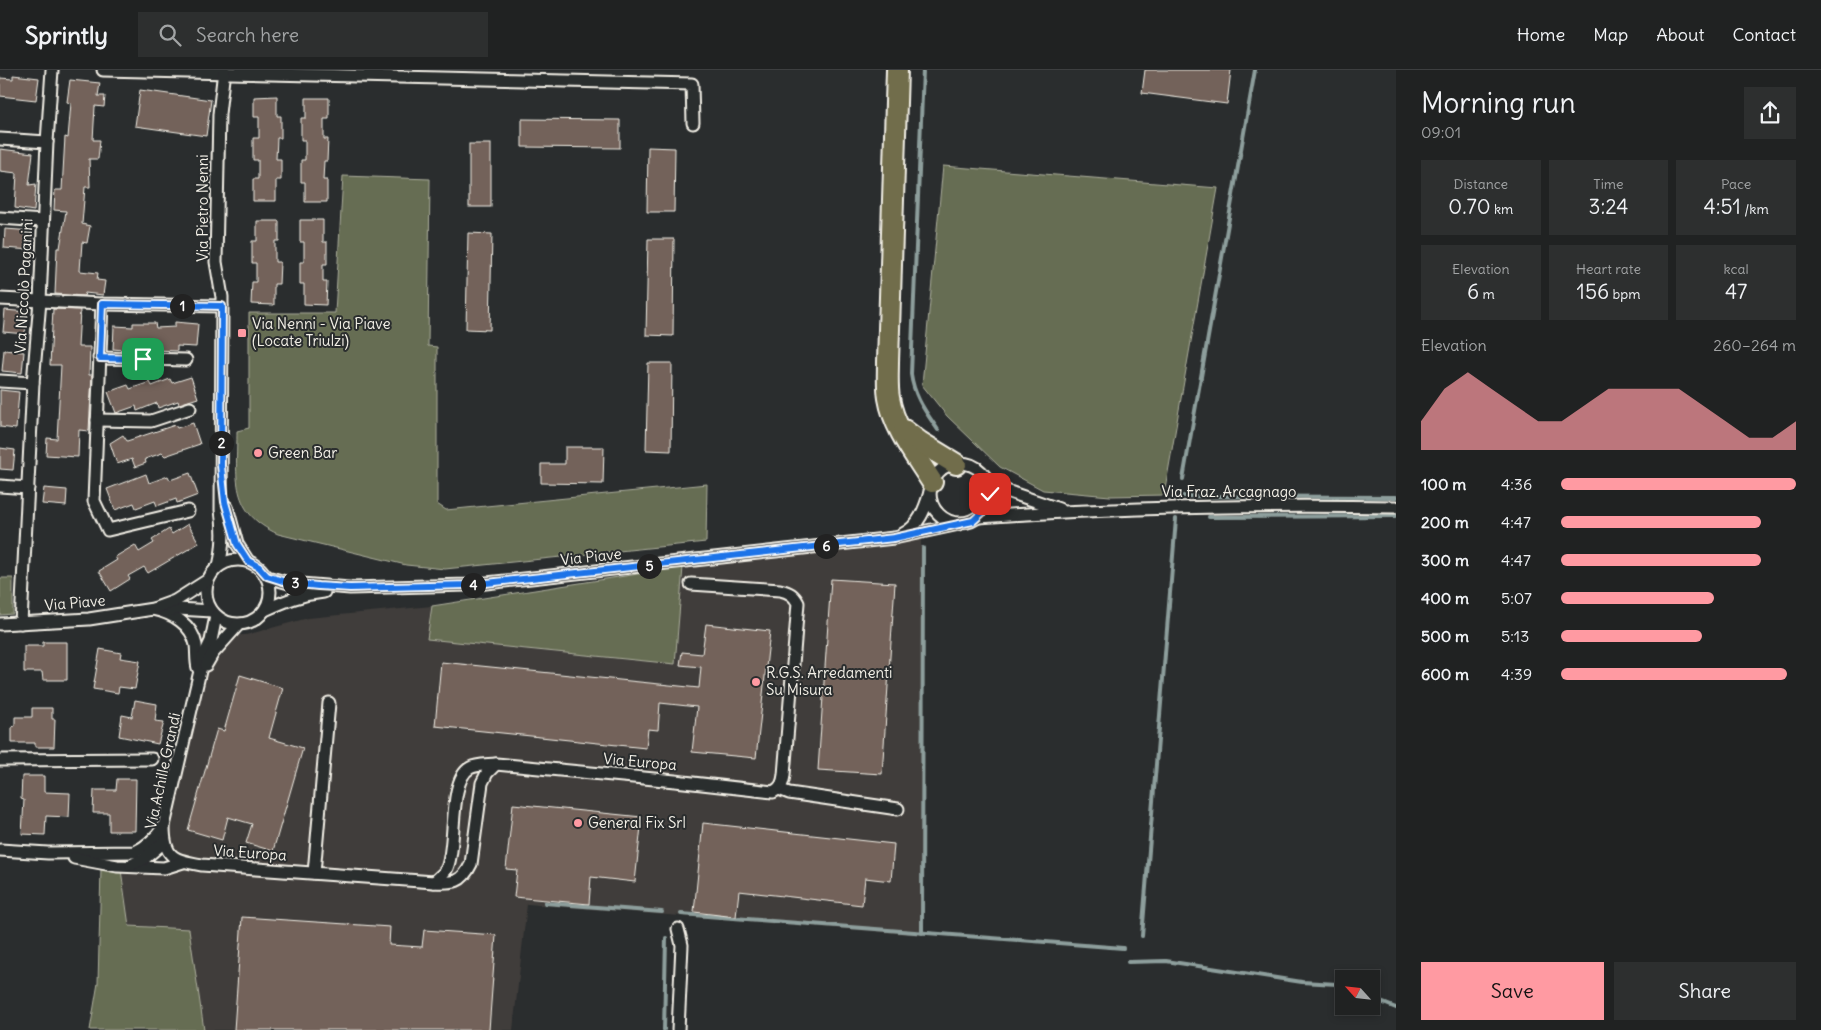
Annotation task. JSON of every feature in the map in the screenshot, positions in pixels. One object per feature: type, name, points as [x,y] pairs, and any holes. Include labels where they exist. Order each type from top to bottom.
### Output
[{"type":"highway","points":[[897,70],[889,399],[897,423],[931,487]]},
{"type":"highway","points":[[897,423],[920,442],[956,464]]},
{"type":"street","name":"Via Niccolò Paganini","points":[[21,623],[52,70]]},
{"type":"street","points":[[103,70],[692,84],[693,123]]},
{"type":"street","name":"Via Pietro Nenni","points":[[219,566],[224,534],[221,510],[222,306],[216,262],[219,114],[224,72]]},
{"type":"street","points":[[0,139],[47,142]]},
{"type":"street","points":[[0,218],[43,221]]},
{"type":"street","points":[[0,299],[102,304],[222,306]]},
{"type":"street","points":[[102,304],[94,500],[108,530],[188,511]]},
{"type":"street","points":[[100,358],[186,360]]},
{"type":"street","points":[[0,381],[33,383]]},
{"type":"street","points":[[97,420],[151,420],[190,408]]},
{"type":"street","points":[[958,524],[949,522],[941,517],[931,501],[931,487],[942,470],[956,464],[967,464],[974,467],[986,477],[989,485],[989,502],[979,517]]},
{"type":"street","name":"Via Pietro Nenni","points":[[221,466],[225,502],[231,525],[237,544],[248,561]]},
{"type":"street","points":[[989,485],[1062,511]]},
{"type":"street","points":[[0,486],[28,488]]},
{"type":"street","name":"Via Piave","points":[[894,538],[908,531],[922,516],[931,487]]},
{"type":"street","name":"Via Fraz. Arcagnago","points":[[979,517],[1062,511],[1170,507],[1396,507]]},
{"type":"street","name":"Via Piave","points":[[248,561],[259,567],[267,576],[299,584],[350,588],[468,585],[894,538],[973,521],[979,517]]},
{"type":"street","points":[[219,566],[235,560],[248,561]]},
{"type":"street","name":"Via Piave","points":[[0,624],[90,619],[158,610],[208,580],[219,566]]},
{"type":"street","points":[[266,610],[271,592],[267,576]]},
{"type":"street","points":[[208,580],[206,594],[214,613],[226,622],[238,625]]},
{"type":"street","points":[[691,584],[780,590],[788,592],[795,597],[798,603],[784,775],[783,784],[779,789]]},
{"type":"street","name":"Via Piave","points":[[238,625],[255,620],[266,610],[305,594],[350,588]]},
{"type":"street","points":[[158,610],[178,609],[214,613]]},
{"type":"street","name":"Via Achille Grandi","points":[[158,610],[181,621],[191,630],[196,645],[200,678]]},
{"type":"street","name":"Via Achille Grandi","points":[[183,862],[173,857],[167,850],[164,842],[164,826],[200,678],[203,658],[214,630],[214,613]]},
{"type":"street","name":"Via Achille Grandi","points":[[200,678],[213,653],[238,625]]},
{"type":"street","points":[[314,873],[329,703]]},
{"type":"street","points":[[0,760],[152,759]]},
{"type":"street","name":"Via Europa","points":[[48,853],[128,866],[164,868],[183,862],[449,883],[458,881],[466,875],[471,864],[482,783],[487,772],[496,764]]},
{"type":"street","name":"Via Europa","points":[[434,882],[446,870],[450,858],[457,789],[461,776],[469,768],[476,766],[496,764],[675,780],[773,792],[779,789],[789,793],[898,808]]},
{"type":"street","points":[[0,850],[48,853],[135,852],[145,847],[164,826]]},
{"type":"street","points":[[128,866],[144,859],[164,842]]},
{"type":"street","points":[[678,929],[682,945],[678,1030]]},
{"type":"shaded area","points":[[921,536],[921,935],[527,904],[513,1030],[90,1030],[98,983],[101,863],[164,866],[199,679],[199,636],[246,635],[308,618],[432,606],[428,639],[675,663],[683,567],[894,543]]},
{"type":"green space","points":[[943,166],[1218,188],[1164,495],[1110,496],[1043,490],[1000,467],[947,416],[922,385]]},
{"type":"green space","points":[[343,176],[430,179],[428,346],[437,347],[437,504],[446,510],[707,484],[706,542],[445,569],[406,565],[278,534],[262,525],[251,515],[243,504],[237,478],[237,431],[249,428],[249,313],[335,313]]},
{"type":"green space","points":[[683,567],[675,664],[427,639],[432,606]]},
{"type":"green space","points":[[0,578],[13,578],[13,614],[0,615]]},
{"type":"green space","points":[[101,869],[121,870],[129,926],[189,929],[204,1030],[90,1030],[98,983]]},
{"type":"building","points":[[1145,70],[1231,70],[1227,104],[1142,93]]},
{"type":"building","points":[[13,75],[39,78],[36,100],[0,96],[0,78],[13,79]]},
{"type":"building","points":[[70,80],[100,83],[98,96],[105,96],[104,107],[95,106],[93,140],[100,140],[98,159],[89,159],[90,187],[85,187],[82,224],[90,226],[87,243],[82,242],[80,271],[98,273],[97,280],[105,281],[103,295],[85,293],[84,296],[55,294],[57,248],[60,248],[66,211],[54,210],[55,190],[62,190],[65,137],[68,138],[71,103],[67,102]]},
{"type":"building","points":[[140,90],[211,100],[206,136],[135,126]]},
{"type":"building","points":[[277,96],[277,116],[281,116],[281,138],[277,138],[276,159],[281,159],[281,180],[276,180],[276,201],[253,201],[253,179],[258,179],[258,160],[253,160],[253,138],[259,138],[259,117],[254,117],[254,97]]},
{"type":"building","points":[[306,98],[329,98],[329,119],[324,119],[324,139],[328,139],[327,161],[324,161],[323,180],[327,180],[327,202],[305,202],[305,182],[301,182],[301,160],[305,160],[305,140],[301,140],[301,118],[306,118]]},
{"type":"building","points":[[522,119],[620,120],[620,148],[522,147]]},
{"type":"building","points":[[469,144],[491,144],[491,207],[469,207]]},
{"type":"building","points":[[648,147],[675,148],[674,212],[647,212]]},
{"type":"building","points":[[0,149],[33,153],[29,185],[36,184],[34,211],[15,208],[17,173],[0,171]]},
{"type":"building","points":[[300,220],[323,220],[323,242],[327,242],[327,264],[323,264],[323,282],[327,282],[326,305],[304,304],[304,284],[300,284],[300,262],[304,262],[304,242],[300,242]]},
{"type":"building","points":[[257,221],[279,221],[279,241],[275,241],[275,262],[280,262],[279,284],[274,284],[274,305],[251,304],[252,282],[256,282],[256,263],[252,263],[252,241],[257,241]]},
{"type":"building","points":[[5,229],[33,231],[31,250],[4,248]]},
{"type":"building","points":[[468,233],[492,234],[490,330],[466,329]]},
{"type":"building","points":[[648,239],[674,239],[673,336],[646,335]]},
{"type":"building","points":[[53,309],[80,310],[78,347],[90,347],[89,375],[92,375],[89,431],[79,430],[78,457],[46,455],[47,438],[57,439],[61,365],[50,365]]},
{"type":"building","points":[[5,310],[27,312],[25,334],[3,332]]},
{"type":"building","points":[[175,322],[198,324],[196,347],[177,346],[177,351],[154,350],[155,347],[135,347],[134,351],[113,349],[114,326],[133,327],[133,323],[155,323],[156,328],[175,327]]},
{"type":"building","points":[[4,350],[24,352],[22,373],[2,371]]},
{"type":"building","points":[[648,363],[672,363],[671,451],[646,450]]},
{"type":"building","points":[[191,377],[198,398],[179,404],[178,401],[158,408],[157,403],[137,411],[136,406],[116,413],[108,392],[128,385],[130,389],[150,382],[152,386],[170,379],[172,383]]},
{"type":"building","points":[[0,390],[19,392],[16,429],[0,427]]},
{"type":"building","points":[[193,423],[200,444],[165,456],[162,453],[145,459],[146,463],[135,467],[132,459],[117,464],[110,443],[123,435],[127,441],[175,425],[177,428]]},
{"type":"building","points":[[565,447],[604,447],[603,484],[541,483],[541,464],[565,464]]},
{"type":"building","points":[[0,448],[15,450],[13,470],[0,469]]},
{"type":"building","points":[[190,473],[198,495],[177,503],[176,499],[157,506],[155,501],[136,508],[134,503],[115,510],[107,489],[146,474],[149,483],[168,476],[170,480]]},
{"type":"building","points":[[44,488],[67,490],[66,506],[42,504]]},
{"type":"building","points":[[188,524],[199,543],[148,573],[144,567],[128,576],[130,579],[111,591],[99,571],[117,560],[115,557],[135,545],[139,552],[154,543],[152,540],[169,529],[172,534]]},
{"type":"building","points":[[831,579],[895,583],[882,774],[818,770]]},
{"type":"building","points":[[706,624],[770,631],[756,758],[692,752],[697,707],[660,703],[658,730],[648,729],[646,748],[435,726],[441,662],[699,688],[701,667],[680,665],[682,652],[702,654]]},
{"type":"building","points":[[43,642],[67,642],[67,680],[43,680],[42,672],[24,672],[24,646],[43,646]]},
{"type":"building","points":[[100,649],[121,653],[120,658],[140,661],[135,689],[119,687],[118,693],[93,689]]},
{"type":"building","points":[[240,675],[283,688],[269,738],[303,748],[273,851],[246,843],[252,824],[228,817],[222,840],[188,830],[217,729],[224,731]]},
{"type":"building","points":[[135,700],[157,704],[155,721],[164,722],[158,744],[119,736],[122,715],[132,717]]},
{"type":"building","points":[[32,708],[52,708],[52,719],[55,719],[54,747],[35,747],[35,743],[12,743],[12,727],[15,726],[15,717],[32,717]]},
{"type":"building","points":[[22,776],[44,776],[44,792],[70,793],[69,817],[46,816],[45,835],[22,834],[24,800],[21,799]]},
{"type":"building","points":[[117,779],[136,779],[135,831],[109,831],[109,813],[93,813],[94,790],[116,790]]},
{"type":"building","points":[[513,804],[642,817],[635,882],[591,877],[589,904],[514,897],[517,870],[506,869]]},
{"type":"building","points":[[703,823],[894,844],[891,881],[865,878],[862,905],[739,891],[736,917],[694,912]]},
{"type":"building","points":[[242,917],[390,927],[389,945],[422,947],[424,930],[496,935],[489,1030],[234,1030]]},
{"type":"waterway","points":[[923,70],[911,374],[918,397],[938,430]]},
{"type":"waterway","points":[[1183,479],[1255,70]]},
{"type":"waterway","points":[[1180,496],[1396,497]]},
{"type":"waterway","points":[[1209,517],[1396,516]]},
{"type":"waterway","points":[[1142,936],[1176,519]]},
{"type":"waterway","points":[[922,933],[923,548]]},
{"type":"waterway","points":[[545,903],[662,912]]},
{"type":"waterway","points":[[681,914],[1123,948]]},
{"type":"waterway","points":[[664,1030],[666,938]]},
{"type":"waterway","points":[[1128,962],[1166,961],[1302,982],[1335,984]]},
{"type":"waterway","points":[[1380,1002],[1396,1008]]},
{"type":"place","name":"Via Nenni - Via Piave (Locate Triulzi)","points":[[242,333]]},
{"type":"place","name":"Green Bar","points":[[258,453]]},
{"type":"place","name":"R.G.S. Arredamenti Su Misura","points":[[756,682]]},
{"type":"place","name":"General Fix Srl","points":[[578,823]]},
{"type":"route","points":[[143,359],[100,358],[102,304],[222,306],[221,466],[225,502],[237,544],[248,561],[259,567],[267,576],[289,583],[350,588],[468,585],[894,538],[973,521],[985,510],[990,494]]}]
